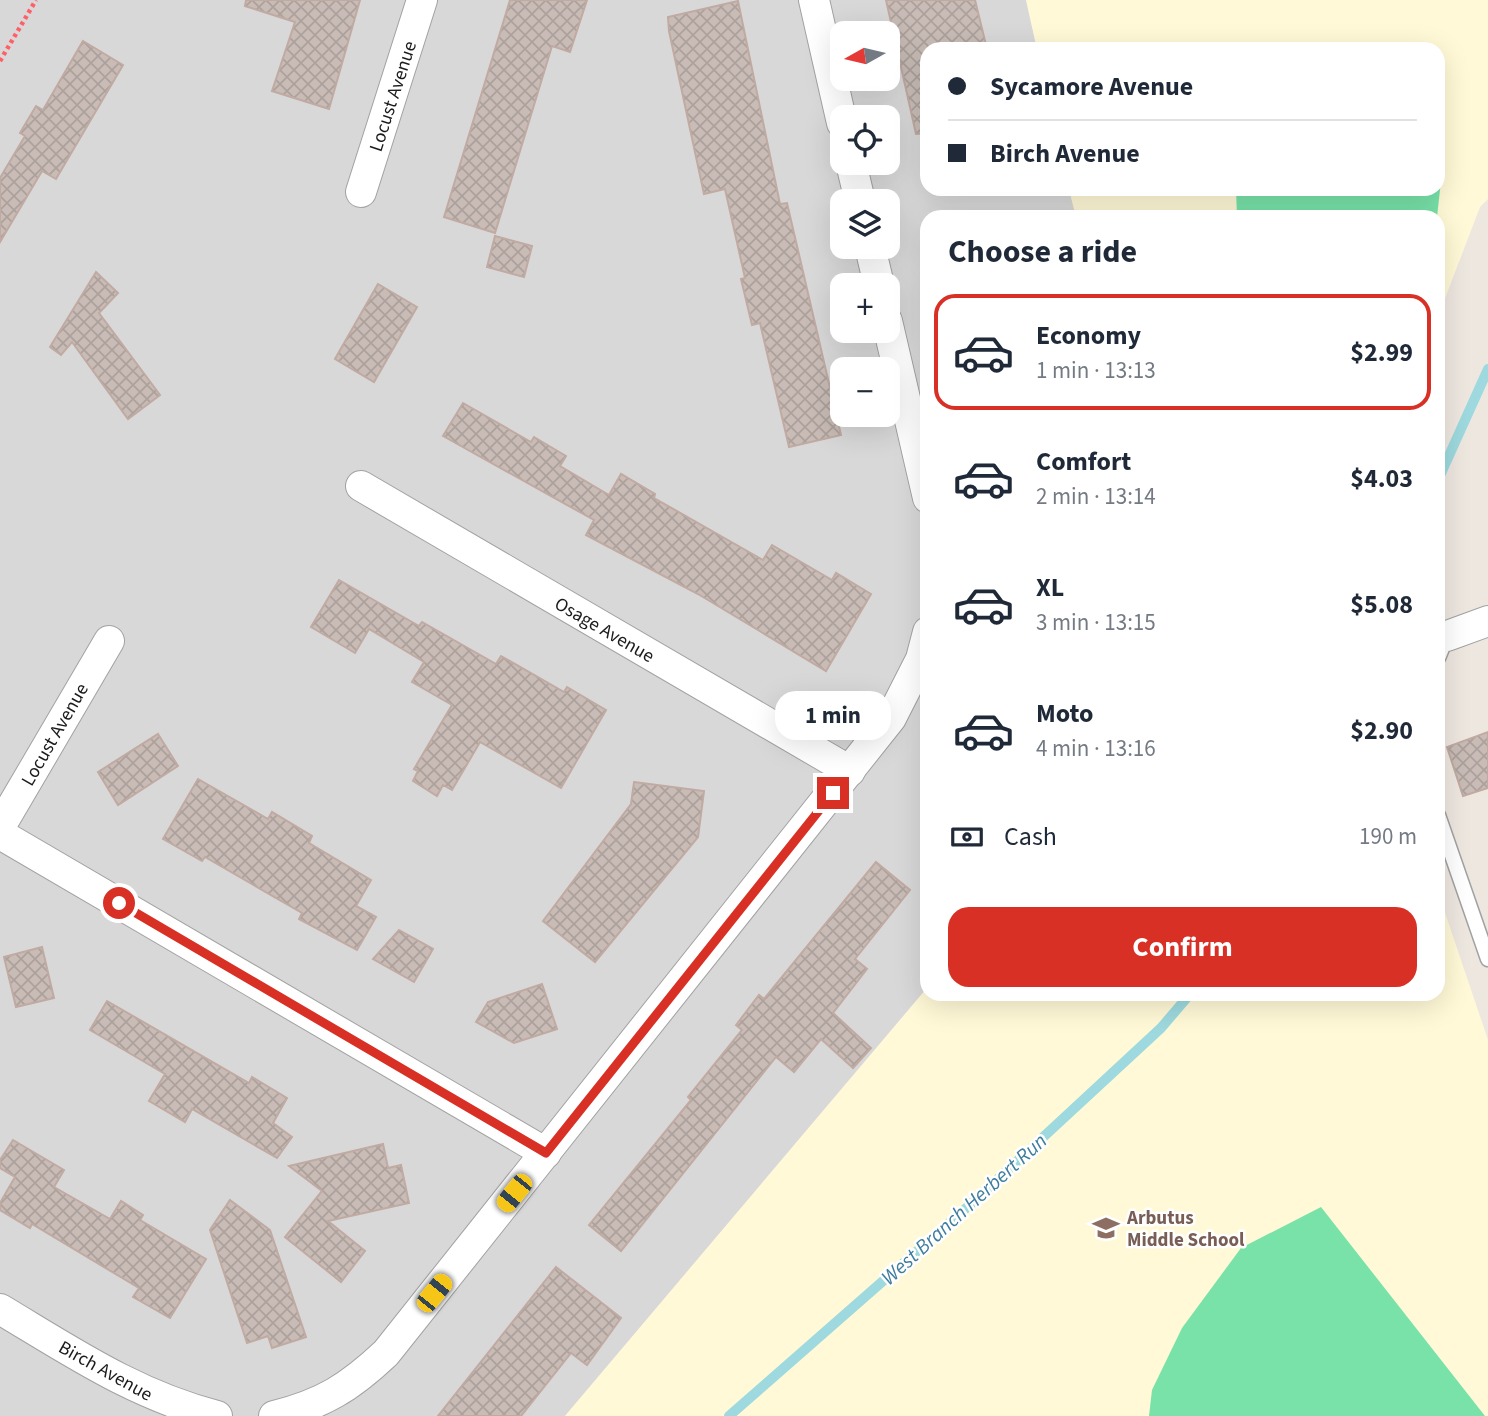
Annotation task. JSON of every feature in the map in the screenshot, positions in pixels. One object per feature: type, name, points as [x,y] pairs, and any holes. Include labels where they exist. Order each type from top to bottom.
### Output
[{"type":"street","name":"Locust Avenue","points":[[361,192],[422,0]]},
{"type":"street","points":[[814,0],[838,105]]},
{"type":"street","points":[[892,343],[920,463]]},
{"type":"street","name":"Osage Avenue","points":[[361,486],[850,771]]},
{"type":"street","points":[[1445,646],[1488,621]]},
{"type":"street","name":"Locust Avenue","points":[[0,827],[109,641]]},
{"type":"street","points":[[274,1416],[309,1408],[352,1384],[386,1353],[891,718],[920,662]]},
{"type":"street","points":[[0,834],[546,1153]]},
{"type":"street","name":"Birch Avenue","points":[[0,1309],[127,1385],[176,1406],[217,1416]]},
{"type":"lane","points":[[1445,835],[1488,958]]},
{"type":"path","points":[[0,61],[36,0]]},
{"type":"shaded area","points":[[0,0],[1026,0],[1035,42],[920,42],[920,196],[1071,196],[1074,210],[920,210],[920,996],[565,1416],[0,1416]]},
{"type":"shaded area","points":[[1026,0],[1488,0],[1488,199],[1480,207],[1445,298],[1445,210],[1074,210],[1071,196],[1445,196],[1445,42],[1035,42]]},
{"type":"shaded area","name":"Arbutus Middle School","points":[[1445,913],[1488,1040],[1488,1416],[565,1416],[920,996],[920,1001],[1445,1001]]},
{"type":"green space","points":[[1236,196],[1439,196],[1438,210],[1237,210]]},
{"type":"green space","points":[[1321,1207],[1485,1416],[1149,1416],[1152,1390],[1182,1328],[1241,1248]]},
{"type":"building","points":[[246,0],[360,0],[329,109],[272,91],[295,22],[245,6]]},
{"type":"building","points":[[510,0],[587,0],[570,52],[552,46],[495,233],[444,217]]},
{"type":"building","points":[[886,0],[975,0],[985,42],[920,42],[920,134],[916,134],[900,63],[900,21],[891,21]]},
{"type":"building","points":[[738,1],[780,204],[787,203],[830,388],[830,427],[839,427],[841,435],[789,447],[760,323],[752,325],[741,279],[745,278],[725,189],[704,194],[668,17]]},
{"type":"building","points":[[83,41],[123,65],[56,179],[42,171],[0,242],[0,178],[25,136],[20,133],[36,106],[43,110]]},
{"type":"building","points":[[495,236],[532,246],[524,277],[487,267]]},
{"type":"building","points":[[96,272],[118,293],[99,313],[160,395],[128,419],[72,342],[61,355],[50,347]]},
{"type":"building","points":[[378,284],[417,307],[374,382],[335,359]]},
{"type":"building","points":[[463,403],[531,442],[534,437],[566,456],[560,466],[609,495],[621,474],[655,494],[654,498],[763,560],[772,545],[832,580],[836,573],[871,594],[826,671],[698,594],[586,535],[594,520],[443,436]]},
{"type":"building","points":[[339,580],[419,626],[422,622],[496,664],[501,656],[564,692],[567,687],[606,710],[561,788],[480,742],[452,790],[443,785],[437,796],[413,781],[418,771],[414,769],[452,705],[412,682],[424,662],[369,629],[355,653],[311,627]]},
{"type":"building","points":[[1488,732],[1488,788],[1463,796],[1447,747]]},
{"type":"building","points":[[158,734],[178,766],[118,805],[98,772]]},
{"type":"building","points":[[198,779],[268,819],[272,812],[312,836],[309,843],[371,880],[356,906],[376,917],[357,950],[299,919],[302,913],[205,857],[202,861],[163,839]]},
{"type":"building","points":[[634,782],[704,791],[698,837],[595,962],[543,921],[631,804]]},
{"type":"building","points":[[876,862],[910,890],[855,959],[867,969],[833,1013],[871,1048],[853,1068],[821,1039],[794,1072],[776,1057],[621,1251],[589,1225],[691,1100],[688,1097],[742,1030],[736,1025],[759,995],[764,999]]},
{"type":"building","points":[[399,930],[433,949],[414,982],[373,959]]},
{"type":"building","points":[[42,947],[54,998],[16,1007],[4,957]]},
{"type":"building","points":[[542,984],[557,1029],[514,1043],[476,1022],[488,1002]]},
{"type":"building","points":[[107,1001],[249,1083],[252,1077],[287,1098],[273,1123],[292,1137],[277,1158],[192,1109],[185,1122],[149,1101],[165,1074],[90,1030]]},
{"type":"building","points":[[13,1140],[64,1170],[54,1187],[110,1219],[121,1201],[143,1215],[140,1220],[206,1259],[170,1318],[133,1297],[139,1288],[32,1224],[30,1228],[0,1210],[0,1203],[15,1177],[0,1168],[0,1160]]},
{"type":"building","points":[[383,1144],[388,1168],[401,1165],[409,1203],[328,1221],[365,1251],[341,1282],[285,1237],[322,1191],[289,1166]]},
{"type":"building","points":[[230,1200],[270,1230],[306,1337],[272,1348],[268,1336],[247,1343],[210,1230]]},
{"type":"building","points":[[556,1267],[621,1318],[587,1365],[571,1353],[521,1416],[438,1416]]},
{"type":"waterway","name":"West Branch Herbert Run","points":[[1445,464],[1488,369]]},
{"type":"waterway","name":"West Branch Herbert Run","points":[[729,1416],[972,1203],[1161,1028],[1184,1001]]},
{"type":"place","name":"Arbutus Middle School","points":[[1106,1228]]},
{"type":"route","points":[[119,903],[546,1153],[833,793]]}]
